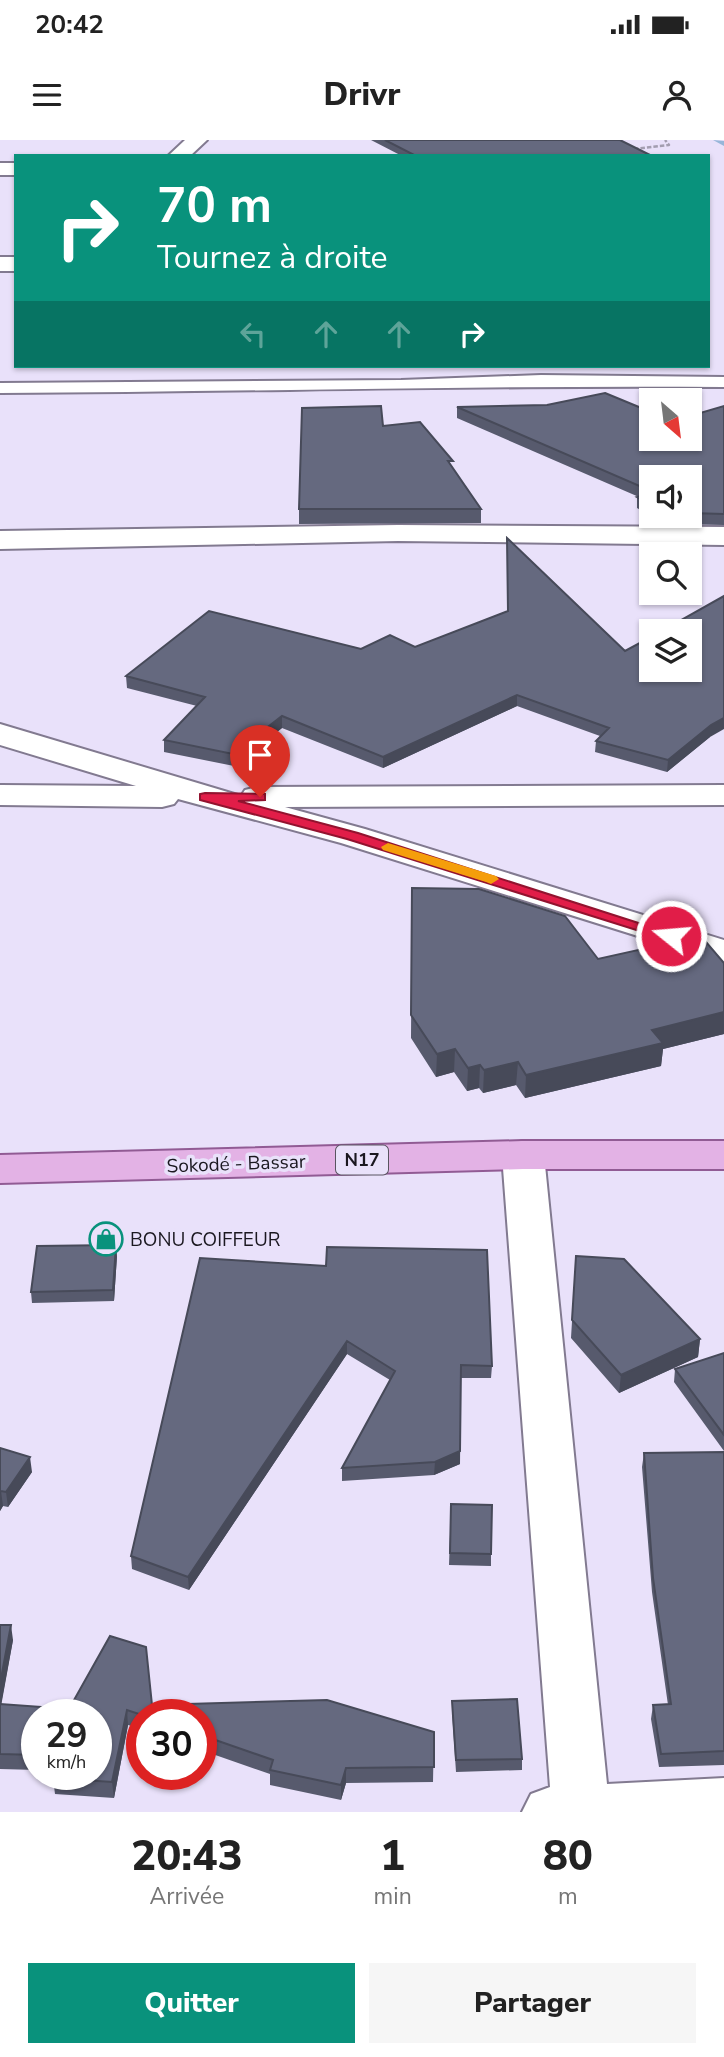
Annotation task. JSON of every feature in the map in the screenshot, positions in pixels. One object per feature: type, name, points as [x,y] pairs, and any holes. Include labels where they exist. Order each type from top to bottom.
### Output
[{"type":"main road","name":"Sokodé - Bassar","points":[[0,1169],[523,1155],[724,1155]]},
{"type":"street","points":[[180,154],[197,140]]},
{"type":"street","points":[[0,540],[398,533],[724,536]]},
{"type":"street","points":[[0,734],[205,797],[352,836],[724,952]]},
{"type":"street","points":[[0,795],[724,795]]},
{"type":"street","points":[[523,1155],[571,1812],[724,1803]]},
{"type":"lane","points":[[0,388],[401,385],[541,380],[724,382]]},
{"type":"path","points":[[629,150],[669,145],[665,140]]},
{"type":"building","points":[[385,140],[620,140],[648,154],[412,154]]},
{"type":"building","points":[[605,393],[639,407],[639,452],[702,452],[702,412],[724,406],[724,514],[702,513],[702,465],[639,465],[639,486],[457,407],[547,405]]},
{"type":"building","points":[[381,406],[383,426],[420,422],[453,461],[448,461],[481,509],[299,509],[302,408]]},
{"type":"building","points":[[507,538],[625,651],[639,643],[639,682],[702,682],[702,619],[683,619],[724,596],[724,718],[711,725],[668,760],[596,741],[609,728],[517,695],[383,757],[282,716],[233,754],[164,740],[205,697],[126,676],[209,611],[361,649],[390,635],[415,647],[508,611]]},
{"type":"building","points":[[412,888],[479,889],[565,916],[598,959],[701,936],[724,963],[724,1012],[652,1030],[663,1043],[526,1075],[518,1062],[484,1070],[480,1065],[468,1068],[455,1049],[437,1054],[411,1015]]},
{"type":"building","points":[[116,1245],[113,1290],[31,1292],[37,1246]]},
{"type":"building","points":[[327,1247],[487,1250],[492,1366],[461,1365],[460,1451],[435,1462],[342,1468],[395,1371],[347,1341],[188,1577],[131,1556],[200,1258],[326,1266]]},
{"type":"building","points":[[576,1256],[624,1259],[700,1339],[621,1375],[572,1320]]},
{"type":"building","points":[[724,1353],[724,1435],[675,1369]]},
{"type":"building","points":[[0,1448],[30,1457],[6,1492],[0,1492]]},
{"type":"building","points":[[724,1452],[724,1751],[661,1754],[653,1705],[671,1704],[653,1578],[644,1453]]},
{"type":"building","points":[[451,1504],[492,1505],[491,1554],[450,1553]]},
{"type":"building","points":[[0,1625],[11,1625],[0,1684]]},
{"type":"building","points":[[110,1636],[146,1647],[151,1699],[126,1699],[126,1715],[112,1782],[112,1699],[75,1699]]},
{"type":"building","points":[[517,1699],[522,1759],[456,1760],[452,1701]]},
{"type":"building","points":[[327,1700],[434,1732],[434,1767],[346,1768],[341,1785],[270,1770],[273,1760],[217,1741],[217,1703]]},
{"type":"building","points":[[0,1704],[21,1706],[21,1755],[0,1754]]},
{"type":"waterway","points":[[717,140],[724,144]]},
{"type":"slow traffic","points":[[388,847],[491,879]]},
{"type":"place","name":"BONU COIFFEUR","points":[[106,1239]]},
{"type":"route","points":[[260,797],[205,797],[352,836],[671,936]]}]
